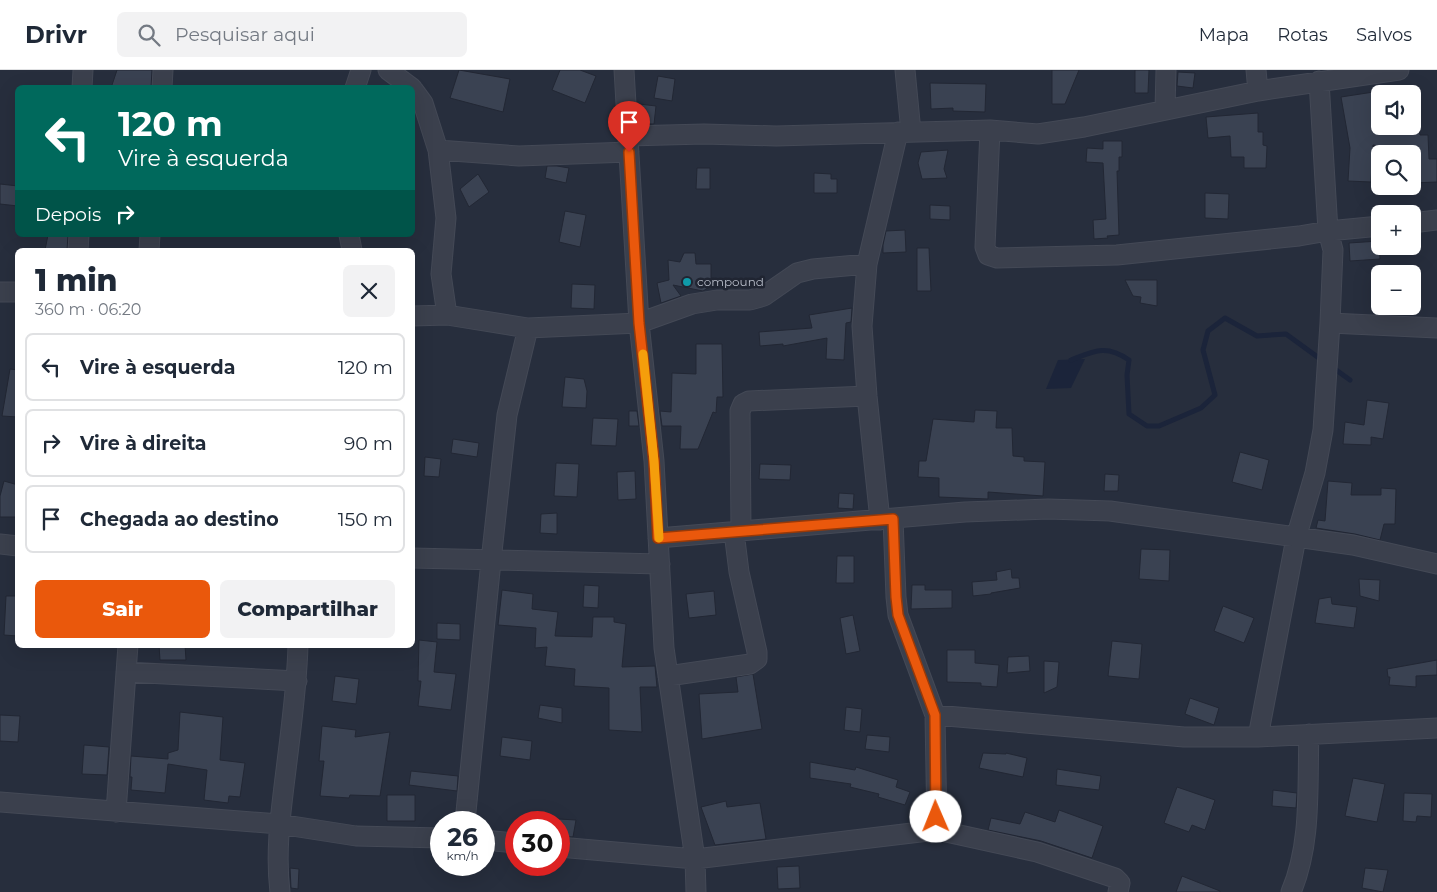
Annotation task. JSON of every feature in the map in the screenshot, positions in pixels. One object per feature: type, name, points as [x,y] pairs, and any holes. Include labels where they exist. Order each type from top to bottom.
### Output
[{"type":"street","points":[[82,85],[83,70]]},
{"type":"street","points":[[162,85],[163,70]]},
{"type":"street","points":[[356,85],[360,70]]},
{"type":"street","points":[[388,70],[408,85]]},
{"type":"street","points":[[624,70],[639,323],[654,461],[664,648],[694,859],[696,892]]},
{"type":"street","points":[[905,70],[904,132],[867,264],[862,326],[867,396],[887,519],[898,615],[935,715],[937,830]]},
{"type":"street","points":[[1165,109],[1166,70]]},
{"type":"street","points":[[1256,70],[1258,91]]},
{"type":"street","points":[[438,150],[519,156],[704,134],[776,136],[990,130],[1038,134],[1077,128],[1258,91],[1399,70]]},
{"type":"street","points":[[1258,737],[1296,538],[1315,474],[1323,430],[1333,250],[1328,230],[1319,81]]},
{"type":"street","points":[[415,92],[423,102],[438,150],[446,218],[441,274],[447,315]]},
{"type":"street","points":[[990,130],[985,247],[988,255],[997,258],[1117,255],[1371,227]]},
{"type":"street","points":[[1421,222],[1437,220]]},
{"type":"street","points":[[415,316],[447,315],[528,328],[639,323],[692,304],[717,300],[750,300],[764,296],[797,273],[813,268],[867,264]]},
{"type":"street","points":[[0,292],[15,292]]},
{"type":"street","points":[[1330,323],[1437,328]]},
{"type":"street","points":[[466,811],[507,415],[528,328]]},
{"type":"street","points":[[668,676],[750,664],[757,659],[739,572],[740,410],[742,404],[749,401],[867,396]]},
{"type":"street","points":[[658,538],[964,512],[1048,509],[1110,511],[1353,546],[1437,564]]},
{"type":"street","points":[[0,544],[15,546]]},
{"type":"street","points":[[415,558],[660,564]]},
{"type":"street","points":[[116,812],[128,648]]},
{"type":"street","points":[[280,892],[277,872],[279,824],[298,681],[298,648]]},
{"type":"street","points":[[126,672],[298,681]]},
{"type":"street","points":[[935,715],[1184,737],[1258,737],[1437,728]]},
{"type":"street","points":[[1291,892],[1305,847],[1309,734]]},
{"type":"street","points":[[0,802],[279,824],[356,836],[430,838]]},
{"type":"street","points":[[570,848],[694,859],[937,830],[1037,852],[1080,866],[1115,878],[1120,884],[1118,892]]},
{"type":"water","points":[[1085,359],[1071,388],[1046,389],[1058,360]]},
{"type":"building","points":[[117,70],[152,70],[151,85],[112,85]]},
{"type":"building","points":[[459,70],[510,79],[503,112],[450,98]]},
{"type":"building","points":[[560,70],[580,70],[596,76],[585,103],[552,90]]},
{"type":"building","points":[[1052,70],[1079,70],[1065,104],[1052,104]]},
{"type":"building","points":[[1135,70],[1149,70],[1148,93],[1135,93]]},
{"type":"building","points":[[1178,72],[1195,73],[1193,88],[1177,86]]},
{"type":"building","points":[[658,76],[675,79],[672,101],[654,98]]},
{"type":"building","points":[[930,83],[986,84],[985,112],[953,111],[953,108],[931,109]]},
{"type":"building","points":[[1371,92],[1371,135],[1428,135],[1429,159],[1437,159],[1437,182],[1421,183],[1421,145],[1371,145],[1371,182],[1348,181],[1350,148],[1341,97]]},
{"type":"building","points":[[639,104],[656,106],[654,124],[638,124]]},
{"type":"building","points":[[1258,113],[1258,132],[1263,132],[1263,145],[1267,146],[1266,168],[1244,168],[1244,157],[1231,157],[1230,136],[1208,138],[1206,117]]},
{"type":"building","points":[[1103,141],[1122,141],[1122,157],[1119,157],[1119,171],[1117,171],[1119,235],[1094,239],[1093,220],[1106,219],[1103,163],[1086,162],[1087,148],[1103,149]]},
{"type":"building","points":[[948,150],[944,169],[947,178],[922,179],[918,163],[921,152]]},
{"type":"building","points":[[547,166],[569,168],[566,183],[545,178]]},
{"type":"building","points":[[697,168],[710,168],[710,189],[696,189]]},
{"type":"building","points":[[814,173],[831,174],[831,179],[837,179],[837,193],[814,193]]},
{"type":"building","points":[[478,174],[489,192],[469,207],[460,189]]},
{"type":"building","points":[[0,184],[15,186],[15,206],[0,204]]},
{"type":"building","points":[[1205,193],[1229,194],[1228,219],[1205,218]]},
{"type":"building","points":[[930,205],[950,206],[950,220],[930,219]]},
{"type":"building","points":[[565,211],[586,215],[580,247],[559,242]]},
{"type":"building","points":[[905,230],[906,252],[883,253],[886,231]]},
{"type":"building","points":[[48,237],[68,237],[67,248],[45,248]]},
{"type":"building","points":[[1371,242],[1371,255],[1380,255],[1380,259],[1350,261],[1349,243]]},
{"type":"building","points":[[917,248],[929,248],[931,291],[917,291]]},
{"type":"building","name":"compound","points":[[684,253],[695,253],[696,264],[711,264],[711,286],[703,291],[673,285],[681,296],[661,303],[657,283],[669,280],[668,260],[680,262]]},
{"type":"building","points":[[1125,280],[1157,280],[1157,306],[1140,303],[1141,297],[1133,296]]},
{"type":"building","points":[[572,284],[595,285],[594,309],[571,308]]},
{"type":"building","points":[[852,308],[851,322],[846,323],[844,360],[826,359],[827,338],[783,346],[783,344],[760,346],[759,332],[812,328],[809,315]]},
{"type":"building","points":[[696,344],[722,344],[723,397],[717,397],[716,413],[713,412],[698,449],[680,449],[681,426],[662,426],[660,411],[671,412],[672,373],[696,374]]},
{"type":"building","points":[[10,369],[15,370],[15,417],[2,416]]},
{"type":"building","points":[[565,377],[584,379],[587,391],[586,408],[562,407]]},
{"type":"building","points":[[1367,400],[1389,403],[1383,439],[1371,437],[1371,445],[1343,444],[1345,422],[1364,425]]},
{"type":"building","points":[[975,410],[997,411],[996,428],[1012,428],[1013,456],[1024,457],[1024,461],[1045,462],[1043,496],[988,492],[988,499],[939,497],[939,478],[918,477],[919,461],[926,461],[933,419],[974,422]]},
{"type":"building","points":[[629,411],[637,411],[639,426],[629,426]]},
{"type":"building","points":[[593,418],[618,419],[616,446],[591,445]]},
{"type":"building","points":[[453,439],[479,443],[477,457],[451,453]]},
{"type":"building","points":[[1240,452],[1269,460],[1262,490],[1232,482]]},
{"type":"building","points":[[425,457],[441,459],[439,477],[424,476]]},
{"type":"building","points":[[556,463],[579,464],[577,497],[554,496]]},
{"type":"building","points":[[760,464],[791,465],[790,480],[759,479]]},
{"type":"building","points":[[635,471],[636,499],[618,500],[617,472]]},
{"type":"building","points":[[1105,474],[1119,475],[1118,491],[1104,491]]},
{"type":"building","points":[[4,481],[15,484],[15,517],[0,517],[0,496]]},
{"type":"building","points":[[1328,481],[1352,483],[1351,495],[1381,495],[1381,488],[1396,489],[1395,524],[1384,524],[1380,540],[1316,528],[1318,520],[1325,521]]},
{"type":"building","points":[[839,493],[854,494],[853,509],[838,508]]},
{"type":"building","points":[[557,513],[557,534],[540,533],[541,514]]},
{"type":"building","points":[[1141,549],[1170,550],[1169,581],[1139,579]]},
{"type":"building","points":[[837,556],[854,556],[854,583],[836,583]]},
{"type":"building","points":[[1011,569],[1012,578],[1019,578],[1020,588],[973,596],[972,582],[997,580],[996,572]]},
{"type":"building","points":[[1359,579],[1380,580],[1379,601],[1360,596]]},
{"type":"building","points":[[584,585],[599,586],[598,608],[583,607]]},
{"type":"building","points":[[912,585],[925,585],[925,590],[952,590],[952,608],[911,609]]},
{"type":"building","points":[[502,590],[533,594],[532,609],[558,612],[555,636],[592,637],[593,617],[614,617],[614,622],[626,624],[622,667],[655,666],[657,687],[640,687],[642,732],[609,730],[609,688],[574,686],[575,669],[545,666],[547,647],[535,648],[536,628],[498,625]]},
{"type":"building","points":[[714,591],[716,615],[689,618],[686,594]]},
{"type":"building","points":[[6,596],[15,596],[15,636],[4,635]]},
{"type":"building","points":[[1331,597],[1332,604],[1357,607],[1354,628],[1315,623],[1319,599]]},
{"type":"building","points":[[1223,606],[1254,618],[1244,643],[1214,631]]},
{"type":"building","points":[[853,615],[860,651],[846,654],[840,618]]},
{"type":"building","points":[[437,623],[460,624],[460,640],[437,639]]},
{"type":"building","points":[[419,640],[437,642],[434,672],[456,674],[451,710],[418,706],[421,681],[418,681]]},
{"type":"building","points":[[1112,641],[1142,644],[1139,679],[1108,676]]},
{"type":"building","points":[[159,648],[185,648],[186,660],[160,660]]},
{"type":"building","points":[[947,650],[975,650],[975,663],[999,665],[997,687],[981,686],[981,683],[947,682]]},
{"type":"building","points":[[1029,656],[1030,671],[1007,673],[1008,657]]},
{"type":"building","points":[[1437,660],[1437,675],[1416,676],[1416,687],[1389,685],[1390,677],[1388,677],[1387,669]]},
{"type":"building","points":[[1044,661],[1059,662],[1057,687],[1044,693]]},
{"type":"building","points":[[753,674],[762,729],[702,739],[699,694],[738,692],[736,677]]},
{"type":"building","points":[[335,676],[359,679],[356,704],[332,701]]},
{"type":"building","points":[[1190,698],[1219,708],[1214,725],[1185,714]]},
{"type":"building","points":[[540,705],[562,708],[562,723],[538,718]]},
{"type":"building","points":[[846,707],[862,709],[860,732],[844,730]]},
{"type":"building","points":[[180,712],[223,717],[220,760],[245,763],[240,797],[229,796],[228,803],[204,800],[207,770],[168,764],[165,793],[131,790],[131,756],[168,759],[168,753],[178,750]]},
{"type":"building","points":[[0,715],[20,716],[18,742],[0,741]]},
{"type":"building","points":[[322,726],[356,730],[355,737],[390,732],[380,796],[350,795],[349,798],[320,796],[324,761],[319,761]]},
{"type":"building","points":[[867,735],[890,737],[889,752],[865,749]]},
{"type":"building","points":[[502,737],[532,741],[530,760],[500,756]]},
{"type":"building","points":[[84,745],[109,747],[107,775],[82,774]]},
{"type":"building","points":[[983,753],[1006,753],[1027,758],[1023,777],[979,768]]},
{"type":"building","points":[[810,762],[855,770],[856,767],[898,780],[896,787],[910,792],[905,805],[878,797],[879,794],[850,787],[851,784],[810,778]]},
{"type":"building","points":[[1057,769],[1101,776],[1099,790],[1056,785]]},
{"type":"building","points":[[411,771],[458,776],[457,791],[409,785]]},
{"type":"building","points":[[1353,778],[1385,784],[1377,822],[1345,816]]},
{"type":"building","points":[[1177,787],[1215,800],[1205,830],[1192,825],[1189,832],[1164,823]]},
{"type":"building","points":[[1273,790],[1297,793],[1296,808],[1272,806]]},
{"type":"building","points":[[1404,793],[1432,794],[1431,817],[1417,816],[1416,822],[1403,821]]},
{"type":"building","points":[[387,795],[415,795],[415,821],[387,821]]},
{"type":"building","points":[[726,801],[727,807],[760,803],[766,839],[715,845],[701,807]]},
{"type":"building","points":[[1059,810],[1103,826],[1092,858],[1041,841],[988,830],[991,818],[1020,824],[1025,812],[1055,822]]},
{"type":"building","points":[[570,820],[576,820],[573,837],[570,837]]},
{"type":"building","points":[[799,866],[800,888],[778,889],[777,867]]},
{"type":"building","points":[[290,868],[299,869],[298,889],[291,888]]},
{"type":"building","points":[[1365,868],[1388,870],[1383,892],[1362,888]]},
{"type":"building","points":[[1182,876],[1220,891],[1220,892],[1176,892]]},
{"type":"waterway","points":[[1071,360],[1100,351],[1113,352],[1129,360],[1127,375],[1129,414],[1147,426],[1159,426],[1201,408],[1215,395],[1203,350],[1208,331],[1225,318],[1257,336],[1286,334],[1323,361]]},
{"type":"waterway","points":[[1332,367],[1350,380]]},
{"type":"slow traffic","points":[[643,354],[654,461],[659,538]]},
{"type":"place","name":"compound","points":[[687,282]]},
{"type":"route","points":[[629,152],[639,323],[654,461],[658,538],[893,519],[898,615],[935,715],[936,817]]}]
